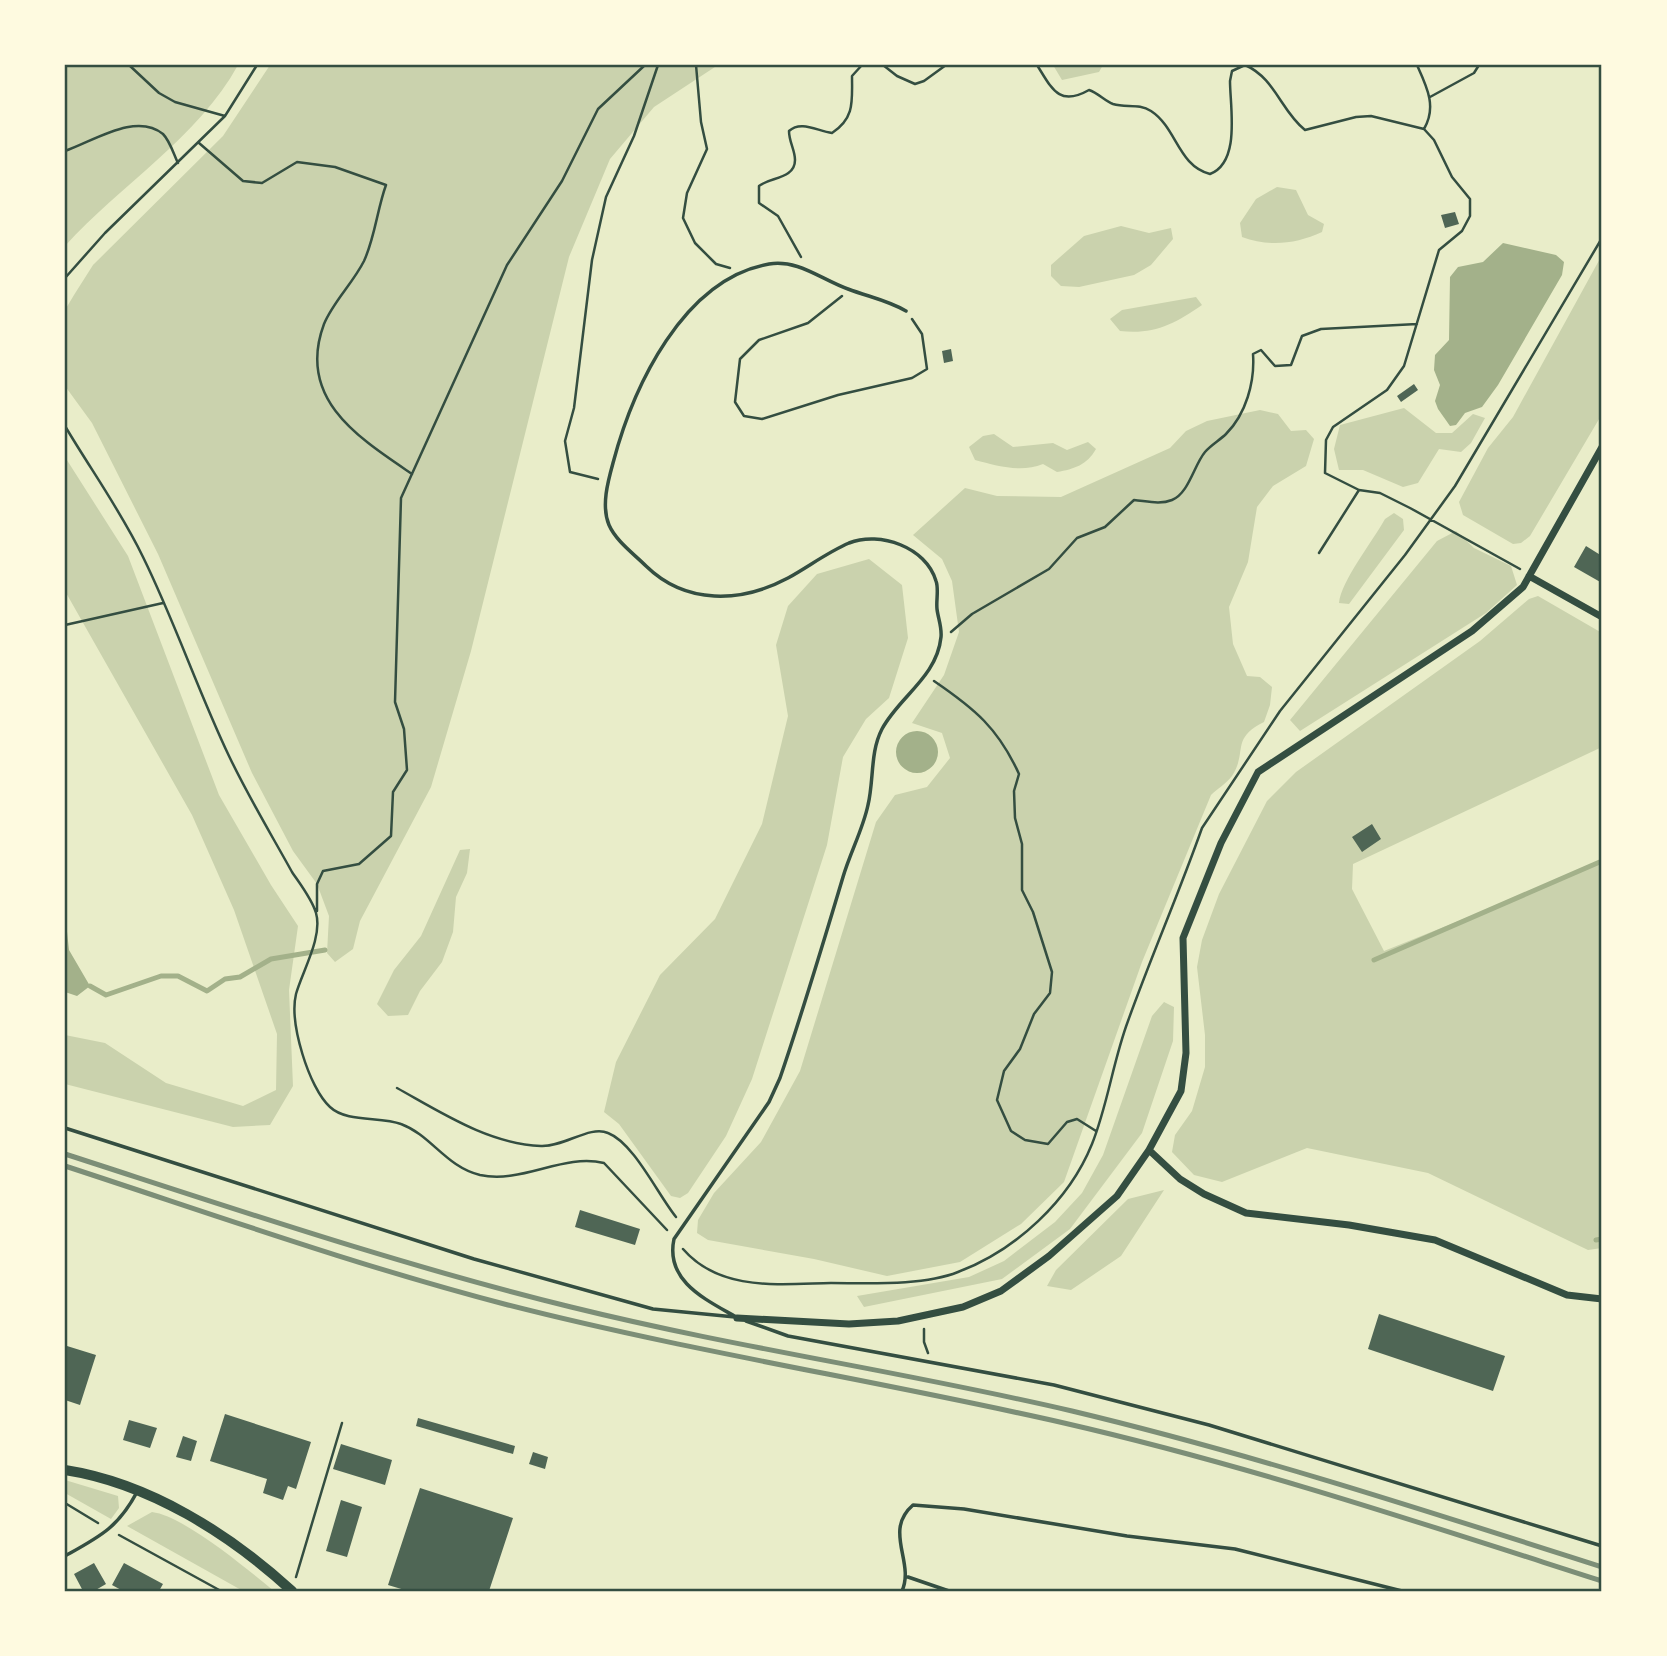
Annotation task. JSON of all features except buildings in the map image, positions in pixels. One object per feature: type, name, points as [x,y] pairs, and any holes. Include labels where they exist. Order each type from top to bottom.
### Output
[{"type":"street","points":[[737,1318],[849,1324],[925,1316],[964,1307],[1001,1291],[1049,1256],[1117,1196],[1149,1150],[1181,1091],[1186,1053],[1183,937],[1221,844],[1258,772],[1472,631],[1523,587],[1602,447]]},
{"type":"street","points":[[1529,576],[1602,617]]},
{"type":"street","points":[[1149,1150],[1180,1179],[1203,1194],[1246,1213],[1349,1225],[1435,1241],[1567,1295],[1602,1299]]},
{"type":"street","points":[[65,1470],[138,1490],[176,1509],[236,1547],[291,1590]]},
{"type":"lane","points":[[906,311],[887,300],[850,290],[787,264],[750,270],[728,279],[685,318],[652,361],[633,398],[608,482],[605,507],[609,524],[623,545],[655,574],[691,593],[716,598],[738,596],[783,581],[851,542],[872,539],[892,541],[913,551],[936,581],[941,641],[925,675],[883,726],[876,742],[869,804],[780,1078],[769,1102],[674,1239],[671,1251],[678,1275],[693,1292],[737,1318],[788,1336],[1054,1385],[1209,1425],[1602,1546]]},
{"type":"lane","points":[[65,1128],[512,1269],[653,1309],[737,1318]]},
{"type":"lane","points":[[65,1556],[110,1530],[125,1516],[138,1490]]},
{"type":"lane","points":[[902,1591],[908,1577],[898,1545],[899,1530],[905,1512],[913,1504],[964,1509],[1128,1536],[1235,1549],[1402,1591]]},
{"type":"lane","points":[[908,1577],[949,1591]]},
{"type":"path","points":[[129,65],[159,93],[175,102],[225,116]]},
{"type":"path","points":[[65,278],[106,233],[225,116],[257,65]]},
{"type":"path","points":[[645,65],[598,109],[562,181],[507,265],[401,498],[395,702],[404,729],[407,770],[393,792],[391,836],[359,863],[323,871],[317,884],[317,914],[312,953],[295,996],[295,1024],[301,1051],[323,1099],[332,1110],[405,1125],[450,1162],[482,1175],[521,1176],[571,1162],[593,1160],[604,1163],[697,1266],[725,1277],[755,1284],[883,1283],[956,1273],[1001,1250],[1049,1212],[1081,1167],[1096,1131],[1127,1023],[1202,828],[1280,711],[1455,486],[1602,238]]},
{"type":"path","points":[[608,482],[570,472],[565,441],[574,408],[586,291],[606,197],[634,136],[658,65]]},
{"type":"path","points":[[696,65],[701,122],[707,149],[687,194],[683,219],[695,243],[716,264],[731,269],[750,270]]},
{"type":"path","points":[[806,270],[785,225],[759,202],[758,186],[765,180],[787,175],[792,169],[795,160],[789,131],[795,126],[803,125],[832,133],[843,126],[853,108],[852,76],[862,65]]},
{"type":"path","points":[[883,65],[897,76],[915,84],[924,81],[946,65]]},
{"type":"path","points":[[1037,65],[1052,90],[1068,98],[1074,98],[1089,90],[1110,103],[1137,106],[1152,111],[1173,136],[1196,171],[1210,174],[1222,164],[1229,150],[1230,81],[1237,66],[1245,65],[1263,75],[1297,123],[1305,130],[1356,117],[1371,117],[1424,129],[1434,140],[1452,177],[1470,199],[1470,216],[1462,231],[1440,250],[1418,324],[1397,379],[1373,401],[1332,428],[1326,440],[1325,473],[1359,490],[1380,493],[1529,576]]},
{"type":"path","points":[[1417,65],[1430,97],[1430,119],[1424,129]]},
{"type":"path","points":[[1430,97],[1474,73],[1479,65]]},
{"type":"path","points":[[65,151],[128,124],[151,127],[165,136],[178,163]]},
{"type":"path","points":[[200,143],[243,181],[262,183],[298,162],[335,167],[386,185],[363,264],[325,323],[317,354],[320,376],[333,413],[358,438],[412,474]]},
{"type":"path","points":[[850,290],[808,323],[758,340],[740,359],[735,402],[744,416],[762,419],[826,398],[912,378],[927,369],[922,334],[906,311]]},
{"type":"path","points":[[941,641],[972,614],[1049,569],[1077,538],[1105,527],[1134,500],[1174,500],[1185,487],[1205,452],[1228,432],[1245,405],[1255,375],[1253,354],[1261,350],[1275,366],[1292,365],[1302,336],[1321,329],[1418,324]]},
{"type":"path","points":[[65,426],[111,495],[163,603],[229,757],[317,914]]},
{"type":"path","points":[[1319,553],[1359,490]]},
{"type":"path","points":[[65,625],[163,603]]},
{"type":"path","points":[[925,675],[990,725],[1005,744],[1020,774],[1014,791],[1015,818],[1022,844],[1022,890],[1033,912],[1052,972],[1050,993],[1034,1014],[1020,1049],[1004,1071],[997,1100],[1000,1108],[1012,1131],[1025,1140],[1048,1144],[1067,1122],[1077,1119],[1096,1131]]},
{"type":"path","points":[[397,1088],[456,1122],[521,1145],[564,1144],[594,1130],[608,1133],[626,1149],[682,1224]]},
{"type":"path","points":[[925,1316],[923,1342],[932,1362]]},
{"type":"path","points":[[291,1590],[300,1570],[342,1423]]},
{"type":"path","points":[[65,1503],[221,1591]]},
{"type":"shaded area","points":[[65,65],[238,65],[202,116],[65,246]]},
{"type":"shaded area","points":[[270,65],[718,65],[654,107],[610,159],[569,257],[471,651],[431,787],[360,921],[353,949],[335,962],[327,953],[329,916],[317,884],[293,851],[252,773],[158,554],[92,423],[65,386],[65,310],[93,265],[223,136]]},
{"type":"shaded area","points":[[1053,65],[1103,65],[1099,72],[1062,80]]},
{"type":"shaded area","points":[[1277,187],[1296,190],[1308,215],[1324,224],[1322,232],[1282,243],[1242,237],[1240,223],[1256,199]]},
{"type":"shaded area","points":[[1121,226],[1149,233],[1171,228],[1173,239],[1151,265],[1134,275],[1079,287],[1061,286],[1051,276],[1051,265],[1084,236]]},
{"type":"shaded area","points":[[1503,243],[1556,255],[1564,262],[1562,275],[1498,385],[1482,407],[1465,413],[1456,425],[1450,426],[1435,401],[1440,385],[1434,370],[1435,355],[1449,340],[1450,277],[1458,267],[1483,262]]},
{"type":"shaded area","points":[[1602,255],[1602,414],[1530,536],[1521,543],[1513,544],[1463,515],[1459,502],[1488,448],[1513,417]]},
{"type":"shaded area","points":[[1196,297],[1202,305],[1173,323],[1153,330],[1120,331],[1110,319],[1122,310]]},
{"type":"shaded area","points":[[1404,408],[1436,433],[1452,433],[1473,414],[1485,418],[1471,443],[1461,452],[1439,449],[1418,483],[1403,487],[1363,470],[1339,470],[1334,449],[1340,425]]},
{"type":"shaded area","points":[[1260,410],[1278,414],[1291,431],[1306,430],[1314,439],[1306,466],[1273,486],[1257,507],[1248,562],[1229,607],[1233,644],[1247,676],[1260,677],[1272,687],[1270,705],[1264,722],[1243,740],[1237,767],[1232,776],[1211,795],[1142,962],[1064,1182],[1021,1224],[960,1262],[887,1276],[814,1259],[708,1240],[697,1233],[698,1220],[714,1193],[761,1142],[800,1071],[876,822],[895,795],[927,787],[950,758],[942,733],[912,723],[944,675],[959,632],[952,581],[942,559],[913,535],[965,488],[997,496],[1061,497],[1170,448],[1186,431],[1207,421]]},
{"type":"shaded area","points":[[994,434],[1013,447],[1053,443],[1067,450],[1088,442],[1096,449],[1080,465],[1057,472],[1043,464],[1018,468],[975,460],[969,447],[983,436]]},
{"type":"shaded area","points":[[65,457],[128,556],[219,795],[298,926],[289,990],[293,1086],[270,1125],[233,1127],[65,1084],[65,1035],[105,1043],[166,1083],[243,1106],[276,1090],[277,1034],[234,910],[192,815],[65,591]]},
{"type":"shaded area","points":[[1394,513],[1403,519],[1404,530],[1349,604],[1339,603],[1345,584],[1358,561],[1385,519]]},
{"type":"shaded area","points":[[1456,531],[1474,548],[1511,566],[1517,585],[1486,613],[1300,731],[1290,720],[1437,541]]},
{"type":"shaded area","points":[[869,559],[902,585],[908,638],[889,698],[866,719],[843,757],[827,845],[752,1079],[726,1136],[688,1193],[680,1198],[671,1196],[619,1124],[604,1112],[616,1062],[660,975],[715,919],[762,824],[788,716],[776,645],[788,606],[817,574]]},
{"type":"shaded area","points":[[1538,596],[1602,633],[1602,747],[1353,864],[1352,889],[1384,951],[1602,863],[1602,1248],[1588,1250],[1428,1173],[1307,1148],[1222,1182],[1194,1175],[1172,1152],[1175,1135],[1192,1111],[1205,1067],[1205,1035],[1197,967],[1202,940],[1219,894],[1267,801],[1296,772],[1480,641],[1529,599]]},
{"type":"shaded area","points":[[917,731],[932,737],[938,752],[932,767],[917,773],[902,767],[896,752],[902,737]]},
{"type":"shaded area","points":[[470,849],[467,873],[456,897],[453,932],[442,962],[420,991],[408,1015],[388,1016],[377,1004],[394,970],[421,936],[460,850]]},
{"type":"shaded area","points":[[65,913],[69,950],[90,986],[77,996],[65,992]]},
{"type":"shaded area","points":[[1164,1002],[1174,1007],[1173,1041],[1142,1133],[1070,1229],[1002,1279],[864,1307],[857,1296],[969,1277],[1004,1261],[1055,1222],[1082,1193],[1103,1155],[1152,1016]]},
{"type":"shaded area","points":[[1164,1190],[1121,1256],[1071,1290],[1047,1286],[1056,1270],[1128,1199]]},
{"type":"shaded area","points":[[65,1480],[118,1496],[119,1508],[111,1519],[65,1493]]},
{"type":"shaded area","points":[[152,1512],[198,1533],[274,1591],[243,1591],[127,1526]]},
{"type":"waterway","points":[[1374,960],[1602,861]]},
{"type":"waterway","points":[[90,986],[106,995],[161,976],[178,976],[207,991],[225,979],[240,977],[271,959],[325,950]]},
{"type":"waterway","points":[[1596,1240],[1602,1239]]},
{"type":"railway","points":[[65,1154],[316,1235],[507,1291],[633,1322],[1072,1411],[1339,1484],[1602,1567]]},
{"type":"railway","points":[[65,1166],[341,1257],[452,1290],[577,1322],[995,1408],[1200,1457],[1335,1496],[1602,1581]]}]
